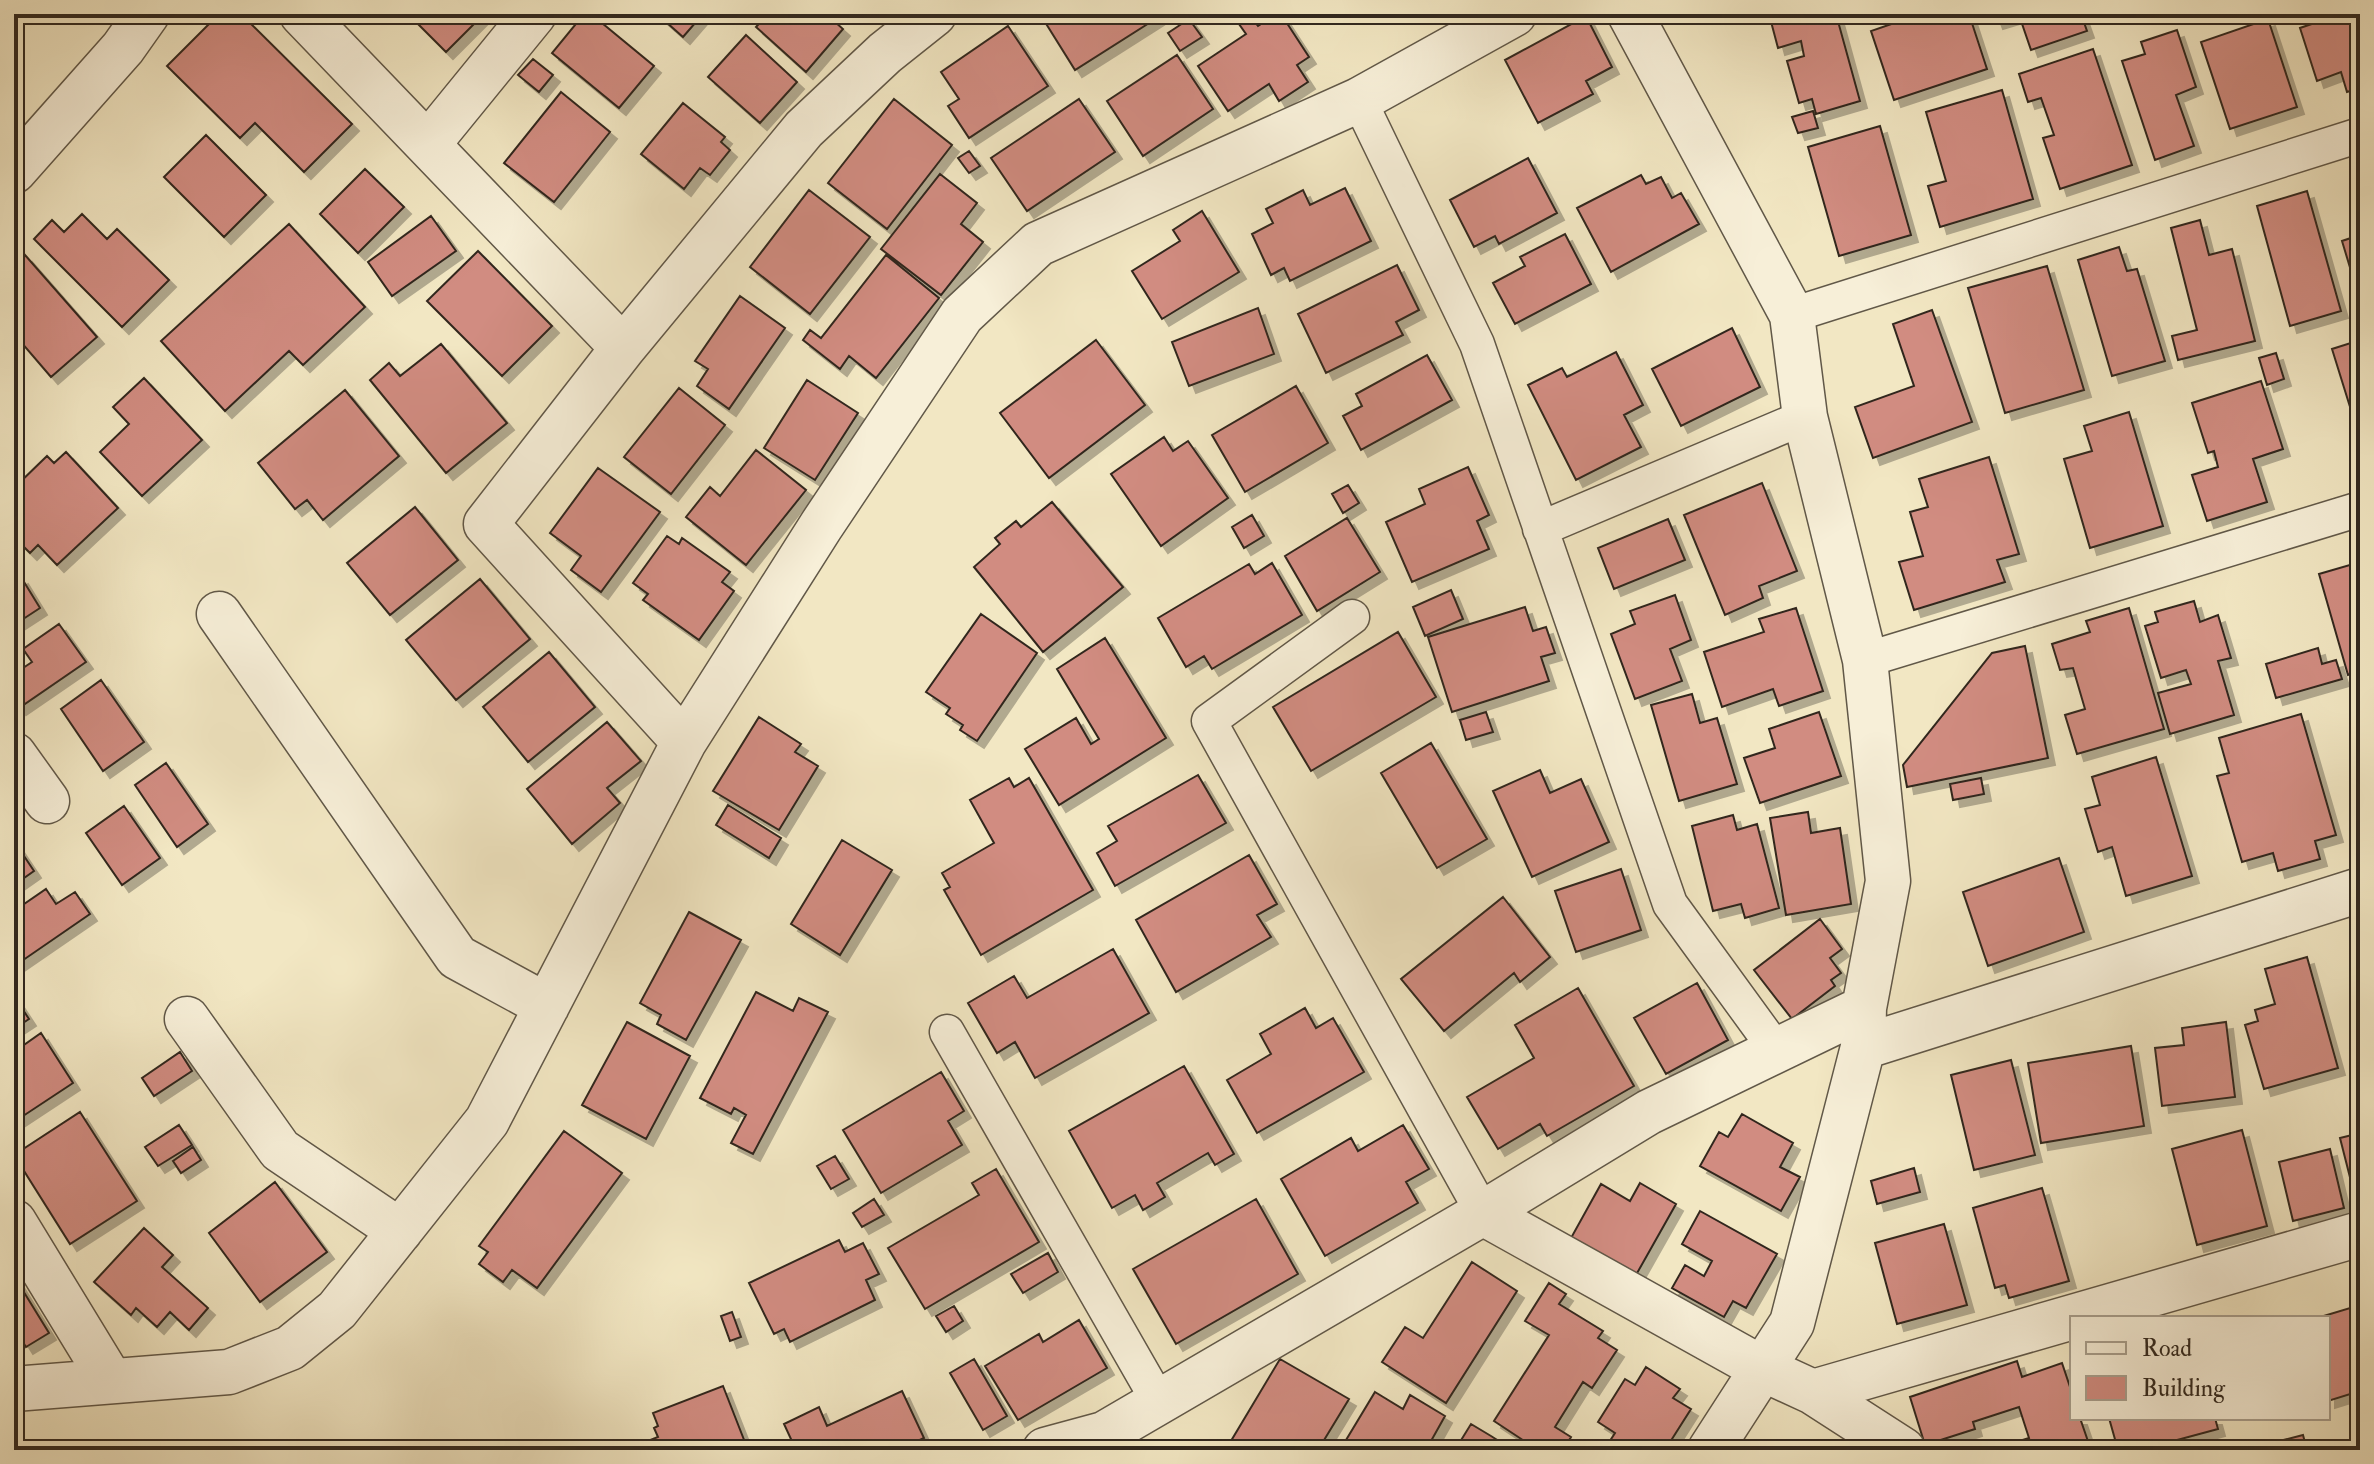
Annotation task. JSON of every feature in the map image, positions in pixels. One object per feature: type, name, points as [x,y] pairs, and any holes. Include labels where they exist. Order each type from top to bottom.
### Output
[{"type":"street","points":[[14,171],[123,48],[147,14]]},
{"type":"street","points":[[302,14],[623,348]]},
{"type":"street","points":[[428,144],[534,14]]},
{"type":"street","points":[[684,742],[486,524],[623,348],[804,129],[885,53],[934,14]]},
{"type":"street","points":[[14,1389],[229,1372],[290,1348],[337,1310],[487,1121],[684,742],[821,526],[962,315],[1038,244],[1359,100],[1514,14]]},
{"type":"street","points":[[1630,14],[1792,315],[1805,417],[1865,660],[1888,881],[1864,1027],[1792,1323],[1710,1450]]},
{"type":"street","points":[[219,614],[457,957],[547,1006]]},
{"type":"street","points":[[14,755],[47,801]]},
{"type":"street","points":[[1045,1450],[1119,1442],[1159,1402],[1649,1112],[1777,1051],[2360,890]]},
{"type":"street","points":[[187,1019],[280,1150],[400,1231]]},
{"type":"street","points":[[1483,1213],[1763,1369],[1813,1392],[1903,1450]]},
{"type":"street","points":[[14,1222],[111,1381]]},
{"type":"street","points":[[2076,1316],[2360,1234]]},
{"type":"street","points":[[1813,1392],[2070,1318]]},
{"type":"lane","points":[[1359,100],[1477,344],[1670,904],[1777,1051]]},
{"type":"lane","points":[[1792,315],[2360,135]]},
{"type":"lane","points":[[1540,529],[1805,417]]},
{"type":"lane","points":[[1865,660],[2360,509]]},
{"type":"lane","points":[[1352,617],[1209,721],[1483,1213]]},
{"type":"lane","points":[[947,1032],[1159,1402]]},
{"type":"building","points":[[219,14],[241,14],[352,124],[304,172],[255,123],[240,138],[167,66]]},
{"type":"building","points":[[408,14],[484,14],[446,52]]},
{"type":"building","points":[[584,14],[591,14],[654,66],[619,108],[552,53]]},
{"type":"building","points":[[657,14],[703,14],[683,37]]},
{"type":"building","points":[[768,14],[826,14],[843,29],[806,72],[756,27]]},
{"type":"building","points":[[1040,14],[1154,14],[1157,18],[1075,70]]},
{"type":"building","points":[[1281,14],[1309,57],[1297,65],[1308,82],[1279,101],[1269,84],[1228,111],[1198,66],[1246,34],[1239,24],[1251,17],[1258,26]]},
{"type":"building","points":[[1769,14],[1836,14],[1860,101],[1816,114],[1812,99],[1799,103],[1787,61],[1804,56],[1801,41],[1778,48]]},
{"type":"building","points":[[1898,14],[1969,14],[1987,69],[1894,100],[1871,31],[1900,21]]},
{"type":"building","points":[[1993,14],[2081,14],[2087,31],[2031,50],[2019,15],[1996,22]]},
{"type":"building","points":[[2341,14],[2360,14],[2360,88],[2347,92],[2341,72],[2317,81],[2300,28]]},
{"type":"building","points":[[1586,16],[1612,67],[1586,81],[1593,94],[1538,123],[1505,60]]},
{"type":"building","points":[[1189,19],[1202,37],[1180,51],[1168,33]]},
{"type":"building","points":[[2268,19],[2297,107],[2230,129],[2201,42]]},
{"type":"building","points":[[1008,26],[1048,86],[969,138],[948,106],[959,99],[941,72]]},
{"type":"building","points":[[2177,30],[2196,87],[2176,95],[2194,146],[2155,160],[2122,61],[2145,54],[2141,42]]},
{"type":"building","points":[[746,35],[797,82],[760,123],[708,77]]},
{"type":"building","points":[[2093,49],[2132,165],[2060,189],[2043,138],[2054,135],[2041,98],[2028,102],[2019,74]]},
{"type":"building","points":[[1177,55],[1213,109],[1143,156],[1107,101]]},
{"type":"building","points":[[533,59],[553,75],[539,92],[518,75]]},
{"type":"building","points":[[2002,90],[2033,199],[1940,227],[1928,186],[1946,181],[1926,112]]},
{"type":"building","points":[[561,92],[610,132],[554,202],[504,163]]},
{"type":"building","points":[[894,99],[952,145],[887,229],[828,183]]},
{"type":"building","points":[[1079,99],[1115,152],[1027,211],[991,158]]},
{"type":"building","points":[[683,103],[725,137],[721,142],[730,150],[710,175],[700,168],[684,189],[641,154]]},
{"type":"building","points":[[1813,111],[1818,128],[1798,133],[1792,117]]},
{"type":"building","points":[[1880,126],[1911,235],[1839,256],[1808,147]]},
{"type":"building","points":[[206,135],[266,195],[224,237],[164,177]]},
{"type":"building","points":[[969,151],[980,166],[969,173],[958,158]]},
{"type":"building","points":[[1528,158],[1557,213],[1499,244],[1495,236],[1474,247],[1450,200]]},
{"type":"building","points":[[365,169],[404,207],[358,253],[320,214]]},
{"type":"building","points":[[940,174],[977,203],[961,224],[983,242],[941,295],[881,249]]},
{"type":"building","points":[[1641,175],[1646,184],[1661,177],[1672,198],[1681,193],[1699,224],[1611,272],[1577,208]]},
{"type":"building","points":[[1345,188],[1371,241],[1290,281],[1284,268],[1271,275],[1252,234],[1273,223],[1266,209],[1303,190],[1310,205]]},
{"type":"building","points":[[809,190],[870,237],[810,314],[750,267]]},
{"type":"building","points":[[2307,191],[2341,311],[2290,326],[2257,206]]},
{"type":"building","points":[[1202,211],[1239,272],[1162,319],[1132,271],[1180,241],[1173,230]]},
{"type":"building","points":[[82,214],[107,239],[117,229],[169,280],[122,327],[34,239],[52,220],[64,232]]},
{"type":"building","points":[[431,216],[456,251],[392,296],[368,262]]},
{"type":"building","points":[[2200,220],[2209,255],[2232,249],[2255,341],[2178,360],[2172,336],[2197,330],[2171,228]]},
{"type":"building","points":[[289,224],[365,307],[303,365],[289,351],[225,411],[161,341]]},
{"type":"building","points":[[1565,234],[1591,284],[1515,324],[1493,283],[1525,266],[1520,257]]},
{"type":"building","points":[[2360,235],[2360,294],[2358,294],[2342,241]]},
{"type":"building","points":[[2119,247],[2127,271],[2137,269],[2165,361],[2112,376],[2078,260]]},
{"type":"building","points":[[478,251],[552,326],[502,376],[427,301]]},
{"type":"building","points":[[25,255],[97,337],[51,377],[14,334],[14,265]]},
{"type":"building","points":[[886,255],[939,298],[876,378],[849,356],[840,369],[803,340],[810,330],[821,338]]},
{"type":"building","points":[[1397,265],[1419,310],[1396,322],[1403,335],[1326,373],[1298,314]]},
{"type":"building","points":[[2047,266],[2084,390],[2005,413],[1968,288]]},
{"type":"building","points":[[740,296],[785,328],[729,409],[697,386],[708,369],[695,361]]},
{"type":"building","points":[[1258,308],[1274,354],[1189,386],[1172,342]]},
{"type":"building","points":[[1932,310],[1972,422],[1873,458],[1855,407],[1914,386],[1893,324]]},
{"type":"building","points":[[1732,328],[1760,387],[1681,426],[1652,369]]},
{"type":"building","points":[[1096,340],[1145,405],[1049,478],[1000,413]]},
{"type":"building","points":[[2360,340],[2360,439],[2332,349]]},
{"type":"building","points":[[441,344],[507,423],[446,473],[370,380],[389,363],[400,376]]},
{"type":"building","points":[[1616,352],[1643,405],[1624,415],[1641,447],[1576,480],[1528,385],[1562,368],[1567,377]]},
{"type":"building","points":[[2276,353],[2284,379],[2267,385],[2259,358]]},
{"type":"building","points":[[1427,355],[1452,400],[1361,450],[1343,416],[1362,406],[1356,394]]},
{"type":"building","points":[[144,378],[202,440],[142,496],[100,452],[129,424],[113,407]]},
{"type":"building","points":[[807,380],[858,413],[815,480],[764,448]]},
{"type":"building","points":[[2261,381],[2283,449],[2253,459],[2267,502],[2207,521],[2192,475],[2218,467],[2214,451],[2208,453],[2192,403]]},
{"type":"building","points":[[1296,386],[1328,443],[1245,492],[1212,435]]},
{"type":"building","points":[[679,388],[725,425],[671,494],[624,457]]},
{"type":"building","points":[[345,390],[399,456],[323,520],[307,500],[295,509],[258,463]]},
{"type":"building","points":[[2129,412],[2163,526],[2090,548],[2064,459],[2092,451],[2084,426]]},
{"type":"building","points":[[1164,437],[1173,451],[1188,441],[1228,498],[1161,546],[1111,474]]},
{"type":"building","points":[[756,450],[806,490],[746,565],[686,517],[710,487],[720,496]]},
{"type":"building","points":[[66,452],[118,508],[57,565],[38,545],[30,553],[14,537],[14,488],[47,456],[54,463]]},
{"type":"building","points":[[1989,457],[2019,554],[1997,560],[2005,582],[1914,610],[1899,562],[1923,556],[1910,512],[1928,507],[1919,479]]},
{"type":"building","points":[[1468,467],[1489,515],[1477,521],[1489,549],[1412,582],[1386,522],[1425,504],[1419,489]]},
{"type":"building","points":[[598,468],[660,512],[601,592],[571,570],[581,556],[550,533]]},
{"type":"building","points":[[1762,483],[1797,571],[1759,586],[1763,598],[1725,615],[1684,515]]},
{"type":"building","points":[[1348,485],[1359,503],[1343,513],[1332,494]]},
{"type":"building","points":[[1052,502],[1123,587],[1043,652],[974,567],[1000,544],[995,538],[1016,521],[1021,527]]},
{"type":"building","points":[[415,507],[458,560],[390,615],[347,563]]},
{"type":"building","points":[[1252,515],[1264,536],[1244,548],[1232,527]]},
{"type":"building","points":[[1347,518],[1380,572],[1317,611],[1285,556]]},
{"type":"building","points":[[1668,519],[1685,560],[1614,589],[1598,548]]},
{"type":"building","points":[[667,536],[679,544],[682,538],[730,572],[722,582],[734,591],[699,640],[643,600],[648,594],[633,583]]},
{"type":"building","points":[[2360,562],[2360,671],[2348,675],[2319,574]]},
{"type":"building","points":[[1272,563],[1302,615],[1212,669],[1204,656],[1186,667],[1158,618],[1249,564],[1255,574]]},
{"type":"building","points":[[21,577],[40,608],[14,625],[14,581]]},
{"type":"building","points":[[480,579],[530,639],[456,700],[406,640]]},
{"type":"building","points":[[1451,590],[1463,619],[1425,636],[1413,607]]},
{"type":"building","points":[[1675,595],[1691,640],[1670,649],[1682,681],[1635,699],[1611,634],[1635,624],[1630,611]]},
{"type":"building","points":[[2194,601],[2200,622],[2218,615],[2231,658],[2218,661],[2234,715],[2170,734],[2158,693],[2191,684],[2186,670],[2161,678],[2145,626],[2158,622],[2155,612]]},
{"type":"building","points":[[1525,607],[1533,631],[1546,627],[1555,653],[1541,657],[1549,681],[1452,712],[1428,637]]},
{"type":"building","points":[[1796,608],[1823,691],[1779,706],[1773,689],[1722,707],[1704,652],[1764,632],[1759,619]]},
{"type":"building","points":[[2129,608],[2164,729],[2077,754],[2065,715],[2085,709],[2073,668],[2060,670],[2052,644],[2090,632],[2086,621]]},
{"type":"building","points":[[981,614],[1037,653],[977,741],[960,730],[963,725],[946,714],[950,708],[926,692]]},
{"type":"building","points":[[59,624],[86,662],[19,708],[14,701],[14,674],[32,662],[23,649]]},
{"type":"building","points":[[1398,632],[1436,697],[1311,771],[1273,707]]},
{"type":"building","points":[[1105,638],[1166,738],[1059,805],[1025,749],[1076,718],[1091,744],[1099,739],[1057,669]]},
{"type":"building","points":[[2025,646],[2048,758],[1907,787],[1903,765],[1992,653]]},
{"type":"building","points":[[2318,648],[2322,664],[2336,660],[2342,679],[2276,698],[2266,664]]},
{"type":"building","points":[[549,652],[595,707],[528,762],[483,707]]},
{"type":"building","points":[[101,680],[144,742],[103,771],[61,709]]},
{"type":"building","points":[[1692,694],[1700,723],[1717,718],[1737,784],[1679,801],[1651,705]]},
{"type":"building","points":[[1486,712],[1493,732],[1466,740],[1460,720]]},
{"type":"building","points":[[1819,712],[1841,776],[1760,803],[1744,758],[1775,748],[1769,729]]},
{"type":"building","points":[[2301,714],[2336,835],[2315,841],[2320,859],[2278,871],[2273,853],[2242,862],[2217,776],[2229,773],[2219,738]]},
{"type":"building","points":[[759,717],[801,744],[795,752],[818,766],[779,830],[713,791]]},
{"type":"building","points":[[607,722],[641,761],[607,788],[620,803],[572,844],[527,789]]},
{"type":"building","points":[[1431,743],[1487,839],[1437,868],[1381,773]]},
{"type":"building","points":[[2156,757],[2192,876],[2126,896],[2112,847],[2098,852],[2085,809],[2100,805],[2092,777]]},
{"type":"building","points":[[166,763],[208,824],[177,847],[135,785]]},
{"type":"building","points":[[1540,770],[1550,793],[1581,779],[1609,842],[1532,877],[1493,791]]},
{"type":"building","points":[[1198,775],[1226,823],[1115,886],[1097,853],[1117,841],[1108,826]]},
{"type":"building","points":[[1009,778],[1014,787],[1029,778],[1093,890],[981,955],[944,890],[950,887],[942,873],[994,843],[970,800]]},
{"type":"building","points":[[1981,778],[1984,794],[1953,800],[1950,784]]},
{"type":"building","points":[[728,805],[781,838],[769,858],[716,825]]},
{"type":"building","points":[[124,806],[160,858],[122,885],[86,833]]},
{"type":"building","points":[[1808,812],[1811,833],[1840,828],[1851,904],[1786,915],[1770,818]]},
{"type":"building","points":[[1733,815],[1737,830],[1757,824],[1779,908],[1745,918],[1741,904],[1713,911],[1692,826]]},
{"type":"building","points":[[842,840],[892,870],[840,955],[791,924]]},
{"type":"building","points":[[14,841],[34,871],[14,885]]},
{"type":"building","points":[[1249,855],[1277,904],[1257,915],[1271,937],[1176,992],[1136,920]]},
{"type":"building","points":[[2059,858],[2084,932],[1988,966],[1963,892]]},
{"type":"building","points":[[1621,869],[1641,930],[1576,952],[1555,891]]},
{"type":"building","points":[[46,889],[56,904],[75,892],[90,914],[16,965],[14,911]]},
{"type":"building","points":[[1503,897],[1550,957],[1520,982],[1514,973],[1444,1031],[1401,979]]},
{"type":"building","points":[[689,912],[741,940],[686,1040],[657,1024],[661,1015],[640,1003]]},
{"type":"building","points":[[1820,919],[1842,949],[1830,958],[1841,973],[1831,980],[1835,986],[1792,1019],[1754,970]]},
{"type":"building","points":[[1113,949],[1149,1013],[1035,1078],[1015,1042],[997,1053],[968,1003],[1014,976],[1027,998]]},
{"type":"building","points":[[2307,957],[2338,1068],[2264,1089],[2245,1025],[2258,1021],[2255,1010],[2275,1004],[2265,969]]},
{"type":"building","points":[[1697,983],[1728,1040],[1666,1074],[1634,1018]]},
{"type":"building","points":[[1578,988],[1634,1086],[1547,1136],[1540,1124],[1498,1149],[1467,1097],[1534,1058],[1515,1025]]},
{"type":"building","points":[[756,992],[793,1011],[799,998],[828,1012],[753,1154],[731,1143],[746,1115],[734,1108],[731,1114],[700,1098]]},
{"type":"building","points":[[14,996],[29,1019],[14,1029]]},
{"type":"building","points":[[1305,1008],[1316,1028],[1333,1018],[1364,1072],[1257,1133],[1227,1080],[1271,1054],[1260,1034]]},
{"type":"building","points":[[2360,1012],[2360,1050],[2352,1014]]},
{"type":"building","points":[[627,1022],[690,1056],[646,1139],[582,1105]]},
{"type":"building","points":[[2226,1022],[2235,1097],[2162,1106],[2155,1048],[2184,1045],[2182,1028]]},
{"type":"building","points":[[41,1033],[73,1083],[14,1122],[14,1052]]},
{"type":"building","points":[[2131,1046],[2144,1126],[2041,1143],[2028,1063]]},
{"type":"building","points":[[180,1052],[192,1071],[154,1096],[142,1078]]},
{"type":"building","points":[[2011,1060],[2035,1155],[1974,1170],[1951,1075]]},
{"type":"building","points":[[1184,1066],[1234,1154],[1215,1165],[1208,1153],[1157,1183],[1165,1197],[1143,1210],[1135,1195],[1112,1208],[1069,1131]]},
{"type":"building","points":[[941,1072],[964,1111],[948,1121],[962,1145],[881,1193],[843,1130]]},
{"type":"building","points":[[80,1112],[137,1201],[70,1244],[14,1155]]},
{"type":"building","points":[[1742,1114],[1793,1143],[1780,1167],[1800,1177],[1781,1211],[1700,1166],[1719,1132],[1728,1137]]},
{"type":"building","points":[[179,1125],[192,1145],[158,1166],[145,1147]]},
{"type":"building","points":[[1403,1125],[1429,1169],[1406,1182],[1418,1203],[1325,1256],[1281,1179],[1351,1138],[1358,1151]]},
{"type":"building","points":[[2242,1130],[2267,1226],[2197,1245],[2172,1149]]},
{"type":"building","points":[[564,1131],[622,1173],[537,1288],[512,1270],[503,1282],[479,1264],[488,1252],[479,1246]]},
{"type":"building","points":[[2360,1133],[2360,1200],[2356,1201],[2340,1138]]},
{"type":"building","points":[[193,1147],[201,1160],[181,1173],[173,1161]]},
{"type":"building","points":[[2330,1149],[2344,1208],[2293,1221],[2279,1162]]},
{"type":"building","points":[[835,1156],[849,1179],[831,1189],[817,1166]]},
{"type":"building","points":[[1914,1168],[1920,1192],[1877,1204],[1871,1181]]},
{"type":"building","points":[[996,1169],[1039,1242],[925,1309],[888,1248],[979,1195],[972,1183]]},
{"type":"building","points":[[275,1182],[327,1252],[260,1302],[209,1233]]},
{"type":"building","points":[[1640,1183],[1676,1204],[1636,1275],[1571,1238],[1601,1184],[1630,1201]]},
{"type":"building","points":[[2042,1188],[2069,1281],[2009,1298],[2005,1285],[1995,1288],[1973,1208]]},
{"type":"building","points":[[874,1199],[884,1215],[862,1227],[853,1213]]},
{"type":"building","points":[[1256,1199],[1298,1274],[1176,1344],[1133,1269]]},
{"type":"building","points":[[1700,1211],[1777,1254],[1746,1308],[1733,1301],[1724,1317],[1672,1288],[1685,1265],[1704,1276],[1712,1261],[1682,1244]]},
{"type":"building","points":[[1944,1224],[1967,1305],[1897,1324],[1875,1243]]},
{"type":"building","points":[[144,1228],[173,1255],[162,1267],[208,1308],[189,1330],[170,1312],[157,1327],[136,1308],[131,1315],[94,1282]]},
{"type":"building","points":[[839,1240],[845,1252],[863,1243],[879,1274],[866,1280],[875,1300],[790,1342],[784,1329],[774,1334],[749,1283]]},
{"type":"building","points":[[1048,1253],[1058,1272],[1023,1293],[1011,1274]]},
{"type":"building","points":[[1472,1262],[1517,1291],[1446,1403],[1382,1362],[1405,1327],[1423,1338]]},
{"type":"building","points":[[14,1276],[49,1333],[26,1347],[21,1339],[14,1343]]},
{"type":"building","points":[[1549,1283],[1566,1294],[1559,1304],[1603,1331],[1598,1338],[1617,1350],[1592,1388],[1583,1382],[1555,1427],[1571,1437],[1563,1450],[1538,1450],[1494,1421],[1549,1335],[1525,1321]]},
{"type":"building","points":[[2360,1305],[2360,1391],[2330,1400],[2330,1316],[2324,1316]]},
{"type":"building","points":[[954,1306],[963,1321],[946,1332],[936,1316]]},
{"type":"building","points":[[732,1312],[741,1337],[730,1341],[721,1316]]},
{"type":"building","points":[[1079,1320],[1107,1368],[1018,1420],[985,1366],[1039,1334],[1043,1342]]},
{"type":"building","points":[[974,1359],[1007,1416],[983,1430],[950,1373]]},
{"type":"building","points":[[1280,1359],[1349,1399],[1318,1450],[1235,1450],[1228,1446]]},
{"type":"building","points":[[2017,1361],[2022,1377],[2062,1363],[2070,1387],[2070,1420],[2081,1420],[2091,1450],[2009,1450],[2007,1445],[2029,1438],[2019,1407],[1973,1422],[1975,1429],[1925,1445],[1910,1397]]},
{"type":"building","points":[[1646,1367],[1680,1389],[1673,1398],[1691,1409],[1665,1450],[1604,1450],[1615,1433],[1598,1422],[1625,1379],[1635,1385]]},
{"type":"building","points":[[723,1386],[748,1450],[637,1450],[635,1446],[658,1437],[653,1413]]},
{"type":"building","points":[[902,1391],[924,1438],[898,1450],[796,1450],[784,1424],[819,1407],[827,1426]]},
{"type":"building","points":[[1375,1392],[1403,1409],[1410,1395],[1445,1416],[1426,1450],[1340,1450]]},
{"type":"building","points":[[2110,1420],[2216,1420],[2218,1429],[2140,1450],[2118,1450]]},
{"type":"building","points":[[1471,1424],[1491,1436],[1513,1450],[1455,1450]]},
{"type":"building","points":[[2303,1435],[2307,1450],[2245,1450]]}]
